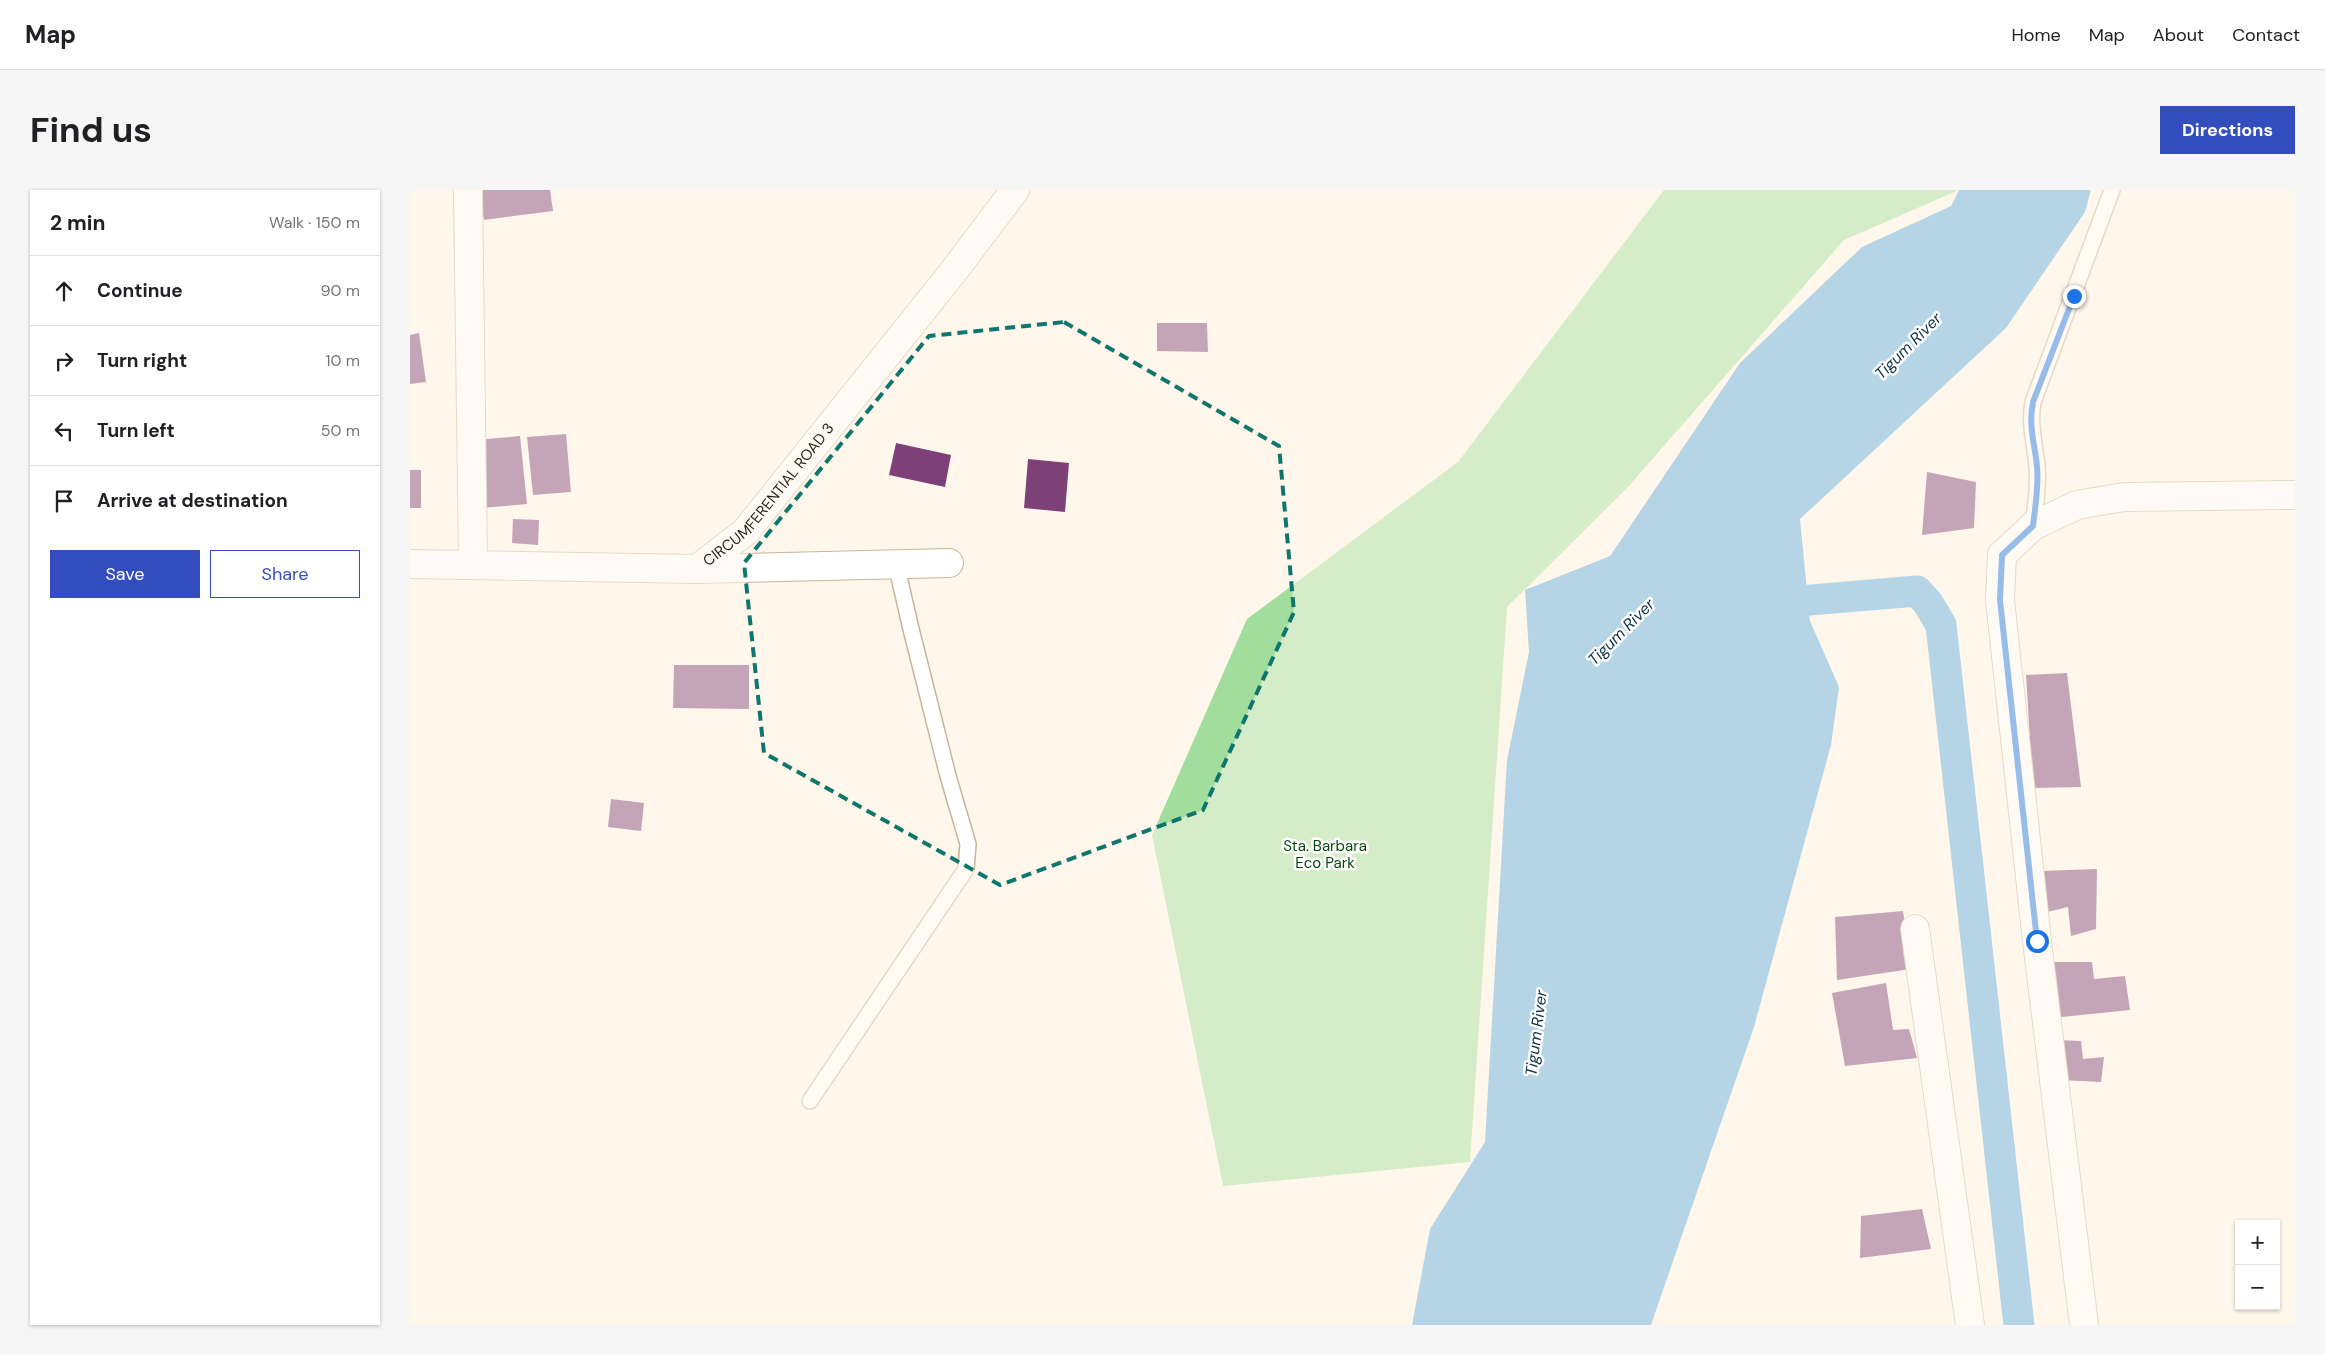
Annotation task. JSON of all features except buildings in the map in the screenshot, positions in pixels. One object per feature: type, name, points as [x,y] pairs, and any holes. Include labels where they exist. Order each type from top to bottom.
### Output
[{"type":"street","points":[[468,190],[473,564]]},
{"type":"street","name":"CIRCUMFERENTIAL ROAD 3","points":[[410,564],[697,569],[746,531],[1015,190]]},
{"type":"street","points":[[2084,1325],[2037,941],[2000,600],[2002,555],[2033,526],[2077,505],[2124,497],[2295,495]]},
{"type":"street","points":[[697,569],[949,563]]},
{"type":"street","points":[[1915,929],[1970,1325]]},
{"type":"lane","points":[[2033,526],[2037,469],[2030,419],[2033,402],[2112,190]]},
{"type":"lane","points":[[810,1100],[966,869],[968,844],[946,767],[896,564]]},
{"type":"highlighted area","points":[[1064,322],[1279,446],[1294,612],[1203,810],[1000,885],[764,753],[744,563],[929,336]]},
{"type":"green space","name":"Sta. Barbara Eco Park","points":[[1664,190],[1959,190],[1844,240],[1628,487],[1507,607],[1470,1162],[1223,1186],[1152,835],[1247,619],[1458,462]]},
{"type":"water","name":"Tigum River","points":[[1959,190],[2091,190],[2085,212],[2006,328],[1800,519],[1810,621],[1839,687],[1831,745],[1754,1027],[1651,1325],[1412,1325],[1430,1229],[1485,1142],[1507,760],[1529,652],[1525,590],[1610,556],[1740,363],[1862,247],[1951,206]]},
{"type":"waterway","points":[[1764,604],[1917,591],[1928,603],[1941,625],[2019,1325]]},
{"type":"route","points":[[2037,941],[2000,600],[2002,555],[2033,526],[2037,494],[2036,458],[2032,442],[2030,419],[2033,402],[2074,296]]}]
